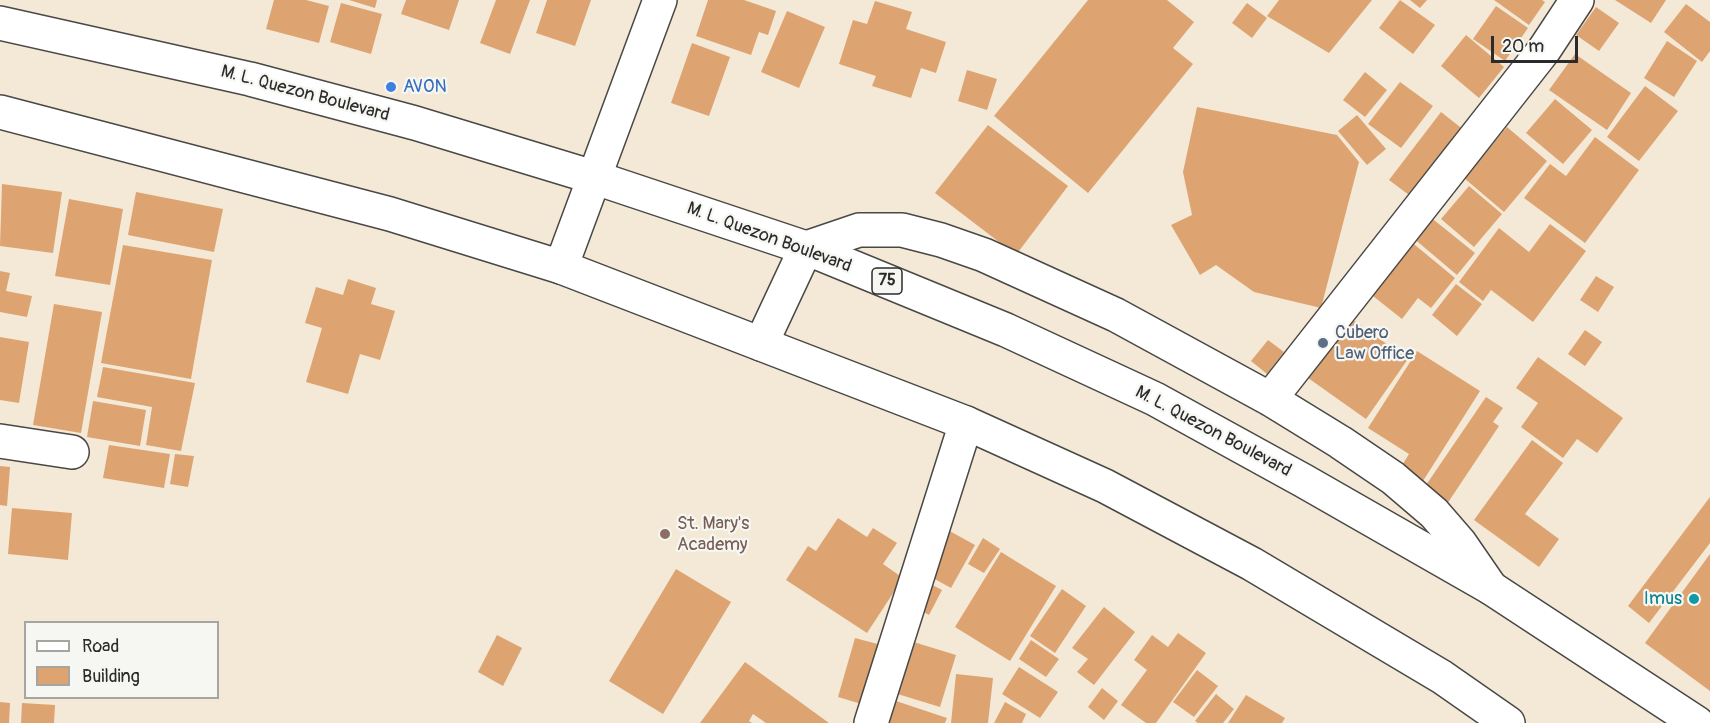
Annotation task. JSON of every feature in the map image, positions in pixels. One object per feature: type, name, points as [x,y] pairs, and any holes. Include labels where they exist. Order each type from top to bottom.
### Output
[{"type":"main road","points":[[561,267],[660,0]]},
{"type":"main road","points":[[1270,399],[1544,51],[1577,0]]},
{"type":"main road","name":"M. L. Quezon Boulevard","points":[[0,23],[250,79],[415,123],[593,177],[806,248],[1006,330],[1155,399],[1491,588],[1697,723]]},
{"type":"main road","points":[[0,112],[390,214],[561,267],[966,423],[1105,486],[1252,564],[1442,677],[1508,723]]},
{"type":"main road","points":[[761,344],[806,248],[859,230],[902,230],[941,240],[984,255],[1116,315],[1270,399],[1393,478],[1434,513],[1460,543],[1491,588]]},
{"type":"main road","points":[[871,723],[966,423]]},
{"type":"main road","points":[[0,441],[72,452]]},
{"type":"building","points":[[274,0],[306,0],[329,6],[319,43],[266,29]]},
{"type":"building","points":[[349,0],[377,0],[375,8]]},
{"type":"building","points":[[406,0],[459,0],[449,30],[401,14]]},
{"type":"building","points":[[496,0],[530,0],[510,54],[480,43]]},
{"type":"building","points":[[547,0],[591,0],[575,46],[536,33]]},
{"type":"building","points":[[708,0],[744,0],[776,11],[768,35],[759,32],[751,55],[696,36]]},
{"type":"building","points":[[1088,0],[1167,0],[1194,22],[1173,48],[1193,64],[1088,193],[994,116]]},
{"type":"building","points":[[1279,0],[1372,0],[1329,53],[1267,16]]},
{"type":"building","points":[[1400,0],[1435,25],[1413,54],[1379,28]]},
{"type":"building","points":[[1410,0],[1427,0],[1420,8]]},
{"type":"building","points":[[1494,0],[1542,0],[1545,2],[1529,25]]},
{"type":"building","points":[[1615,0],[1666,0],[1651,23]]},
{"type":"building","points":[[875,1],[912,12],[906,29],[946,42],[936,73],[921,68],[911,98],[872,86],[876,76],[839,64],[853,20],[867,24]]},
{"type":"building","points":[[341,3],[382,14],[371,54],[330,42]]},
{"type":"building","points":[[1247,3],[1267,18],[1252,38],[1232,23]]},
{"type":"building","points":[[1686,4],[1710,22],[1710,51],[1702,62],[1664,32]]},
{"type":"building","points":[[1496,6],[1528,28],[1505,61],[1473,39]]},
{"type":"building","points":[[1596,7],[1619,23],[1599,51],[1576,35]]},
{"type":"building","points":[[787,11],[825,27],[799,88],[761,72]]},
{"type":"building","points":[[1466,35],[1504,67],[1479,98],[1441,66]]},
{"type":"building","points":[[1667,41],[1697,61],[1674,97],[1644,78]]},
{"type":"building","points":[[692,43],[730,57],[709,116],[671,103]]},
{"type":"building","points":[[1575,54],[1631,93],[1607,130],[1549,90]]},
{"type":"building","points":[[967,70],[997,79],[987,110],[958,101]]},
{"type":"building","points":[[1365,72],[1387,90],[1365,117],[1343,100]]},
{"type":"building","points":[[1400,82],[1433,106],[1401,148],[1368,124]]},
{"type":"building","points":[[1645,86],[1678,111],[1639,161],[1607,137]]},
{"type":"building","points":[[1555,99],[1592,130],[1563,164],[1526,133]]},
{"type":"building","points":[[1197,107],[1337,135],[1359,162],[1321,308],[1254,292],[1216,265],[1200,275],[1171,225],[1192,215],[1183,172]]},
{"type":"building","points":[[1441,112],[1469,134],[1417,201],[1389,180]]},
{"type":"building","points":[[1357,115],[1386,149],[1367,165],[1338,131]]},
{"type":"building","points":[[988,125],[1068,186],[1016,255],[935,193]]},
{"type":"building","points":[[1507,127],[1547,161],[1504,212],[1464,178]]},
{"type":"building","points":[[1595,137],[1639,170],[1585,243],[1524,198],[1550,164],[1566,176]]},
{"type":"building","points":[[2,184],[62,192],[53,253],[0,246]]},
{"type":"building","points":[[1469,186],[1502,214],[1474,247],[1441,219]]},
{"type":"building","points":[[136,192],[223,209],[214,252],[128,235]]},
{"type":"building","points":[[69,199],[123,209],[110,285],[55,276]]},
{"type":"building","points":[[1429,216],[1475,253],[1457,275],[1412,237]]},
{"type":"building","points":[[1550,224],[1586,251],[1533,322],[1491,290],[1483,301],[1459,282],[1499,228],[1529,252]]},
{"type":"building","points":[[1409,240],[1455,278],[1431,308],[1418,298],[1402,319],[1368,292]]},
{"type":"building","points":[[123,245],[212,260],[191,379],[101,363]]},
{"type":"building","points":[[0,271],[10,273],[6,291],[32,296],[27,317],[0,312]]},
{"type":"building","points":[[1596,276],[1614,287],[1598,312],[1580,300]]},
{"type":"building","points":[[348,279],[376,288],[371,304],[395,311],[380,360],[360,354],[348,394],[306,382],[322,328],[305,323],[316,287],[343,295]]},
{"type":"building","points":[[1456,284],[1482,304],[1457,336],[1432,315]]},
{"type":"building","points":[[54,304],[102,312],[81,433],[33,425]]},
{"type":"building","points":[[1343,313],[1408,359],[1366,419],[1301,373]]},
{"type":"building","points":[[1585,330],[1602,342],[1585,366],[1568,354]]},
{"type":"building","points":[[0,337],[29,342],[19,403],[0,400]]},
{"type":"building","points":[[1268,340],[1284,352],[1267,374],[1251,361]]},
{"type":"building","points":[[1417,351],[1480,391],[1423,481],[1401,467],[1409,454],[1368,428]]},
{"type":"building","points":[[1538,357],[1623,418],[1597,453],[1577,439],[1563,458],[1521,427],[1538,403],[1516,388]]},
{"type":"building","points":[[103,367],[195,383],[181,451],[146,445],[152,407],[97,397]]},
{"type":"building","points":[[1486,397],[1503,408],[1493,422],[1499,426],[1447,504],[1424,488]]},
{"type":"building","points":[[93,401],[146,410],[140,446],[87,437]]},
{"type":"building","points":[[1532,440],[1563,463],[1525,514],[1559,539],[1539,567],[1474,520]]},
{"type":"building","points":[[109,445],[170,454],[164,488],[103,478]]},
{"type":"building","points":[[175,454],[194,456],[188,487],[170,484]]},
{"type":"building","points":[[0,466],[10,467],[7,506],[0,505]]},
{"type":"building","points":[[1710,497],[1710,543],[1649,623],[1628,606]]},
{"type":"building","points":[[12,508],[72,513],[68,560],[8,554]]},
{"type":"building","points":[[838,518],[867,537],[873,528],[897,543],[883,564],[903,578],[867,633],[786,580],[808,546],[816,551]]},
{"type":"building","points":[[946,529],[975,545],[951,588],[922,572]]},
{"type":"building","points":[[983,538],[1000,549],[984,573],[968,564]]},
{"type":"building","points":[[1001,552],[1056,586],[1010,661],[955,627]]},
{"type":"building","name":"Imus","points":[[1710,554],[1710,691],[1645,643]]},
{"type":"building","points":[[676,569],[731,602],[663,714],[609,681]]},
{"type":"building","points":[[927,582],[942,590],[929,615],[913,606]]},
{"type":"building","points":[[1062,589],[1086,606],[1055,653],[1030,636]]},
{"type":"building","points":[[1104,607],[1135,632],[1094,685],[1077,672],[1088,659],[1072,648]]},
{"type":"building","points":[[1178,633],[1206,653],[1156,723],[1146,723],[1121,705],[1147,670],[1134,660],[1152,635],[1168,647]]},
{"type":"building","points":[[497,635],[522,648],[503,686],[478,672]]},
{"type":"building","points":[[855,638],[885,646],[868,706],[838,697]]},
{"type":"building","points":[[907,640],[956,655],[940,707],[891,692]]},
{"type":"building","points":[[1031,640],[1059,659],[1046,677],[1019,659]]},
{"type":"building","points":[[745,662],[829,723],[766,723],[753,714],[749,721],[752,723],[700,723]]},
{"type":"building","points":[[1019,667],[1058,692],[1040,718],[1002,694]]},
{"type":"building","points":[[1197,670],[1218,686],[1194,717],[1173,702]]},
{"type":"building","points":[[956,674],[993,678],[988,723],[951,723]]},
{"type":"building","points":[[1102,688],[1118,701],[1104,720],[1088,707]]},
{"type":"building","points":[[1216,694],[1234,709],[1223,723],[1195,721]]},
{"type":"building","points":[[1246,695],[1285,718],[1282,723],[1228,723]]},
{"type":"building","points":[[890,699],[947,718],[945,723],[881,723]]},
{"type":"building","points":[[0,702],[10,703],[9,723],[0,723]]},
{"type":"building","points":[[1005,702],[1026,714],[1022,723],[994,723]]},
{"type":"building","points":[[22,703],[55,705],[54,723],[21,723]]},
{"type":"place","name":"AVON","points":[[391,87]]},
{"type":"place","name":"Cubero Law Office","points":[[1323,343]]},
{"type":"place","name":"St. Mary's Academy","points":[[665,534]]},
{"type":"place","name":"Imus","points":[[1694,599]]}]
